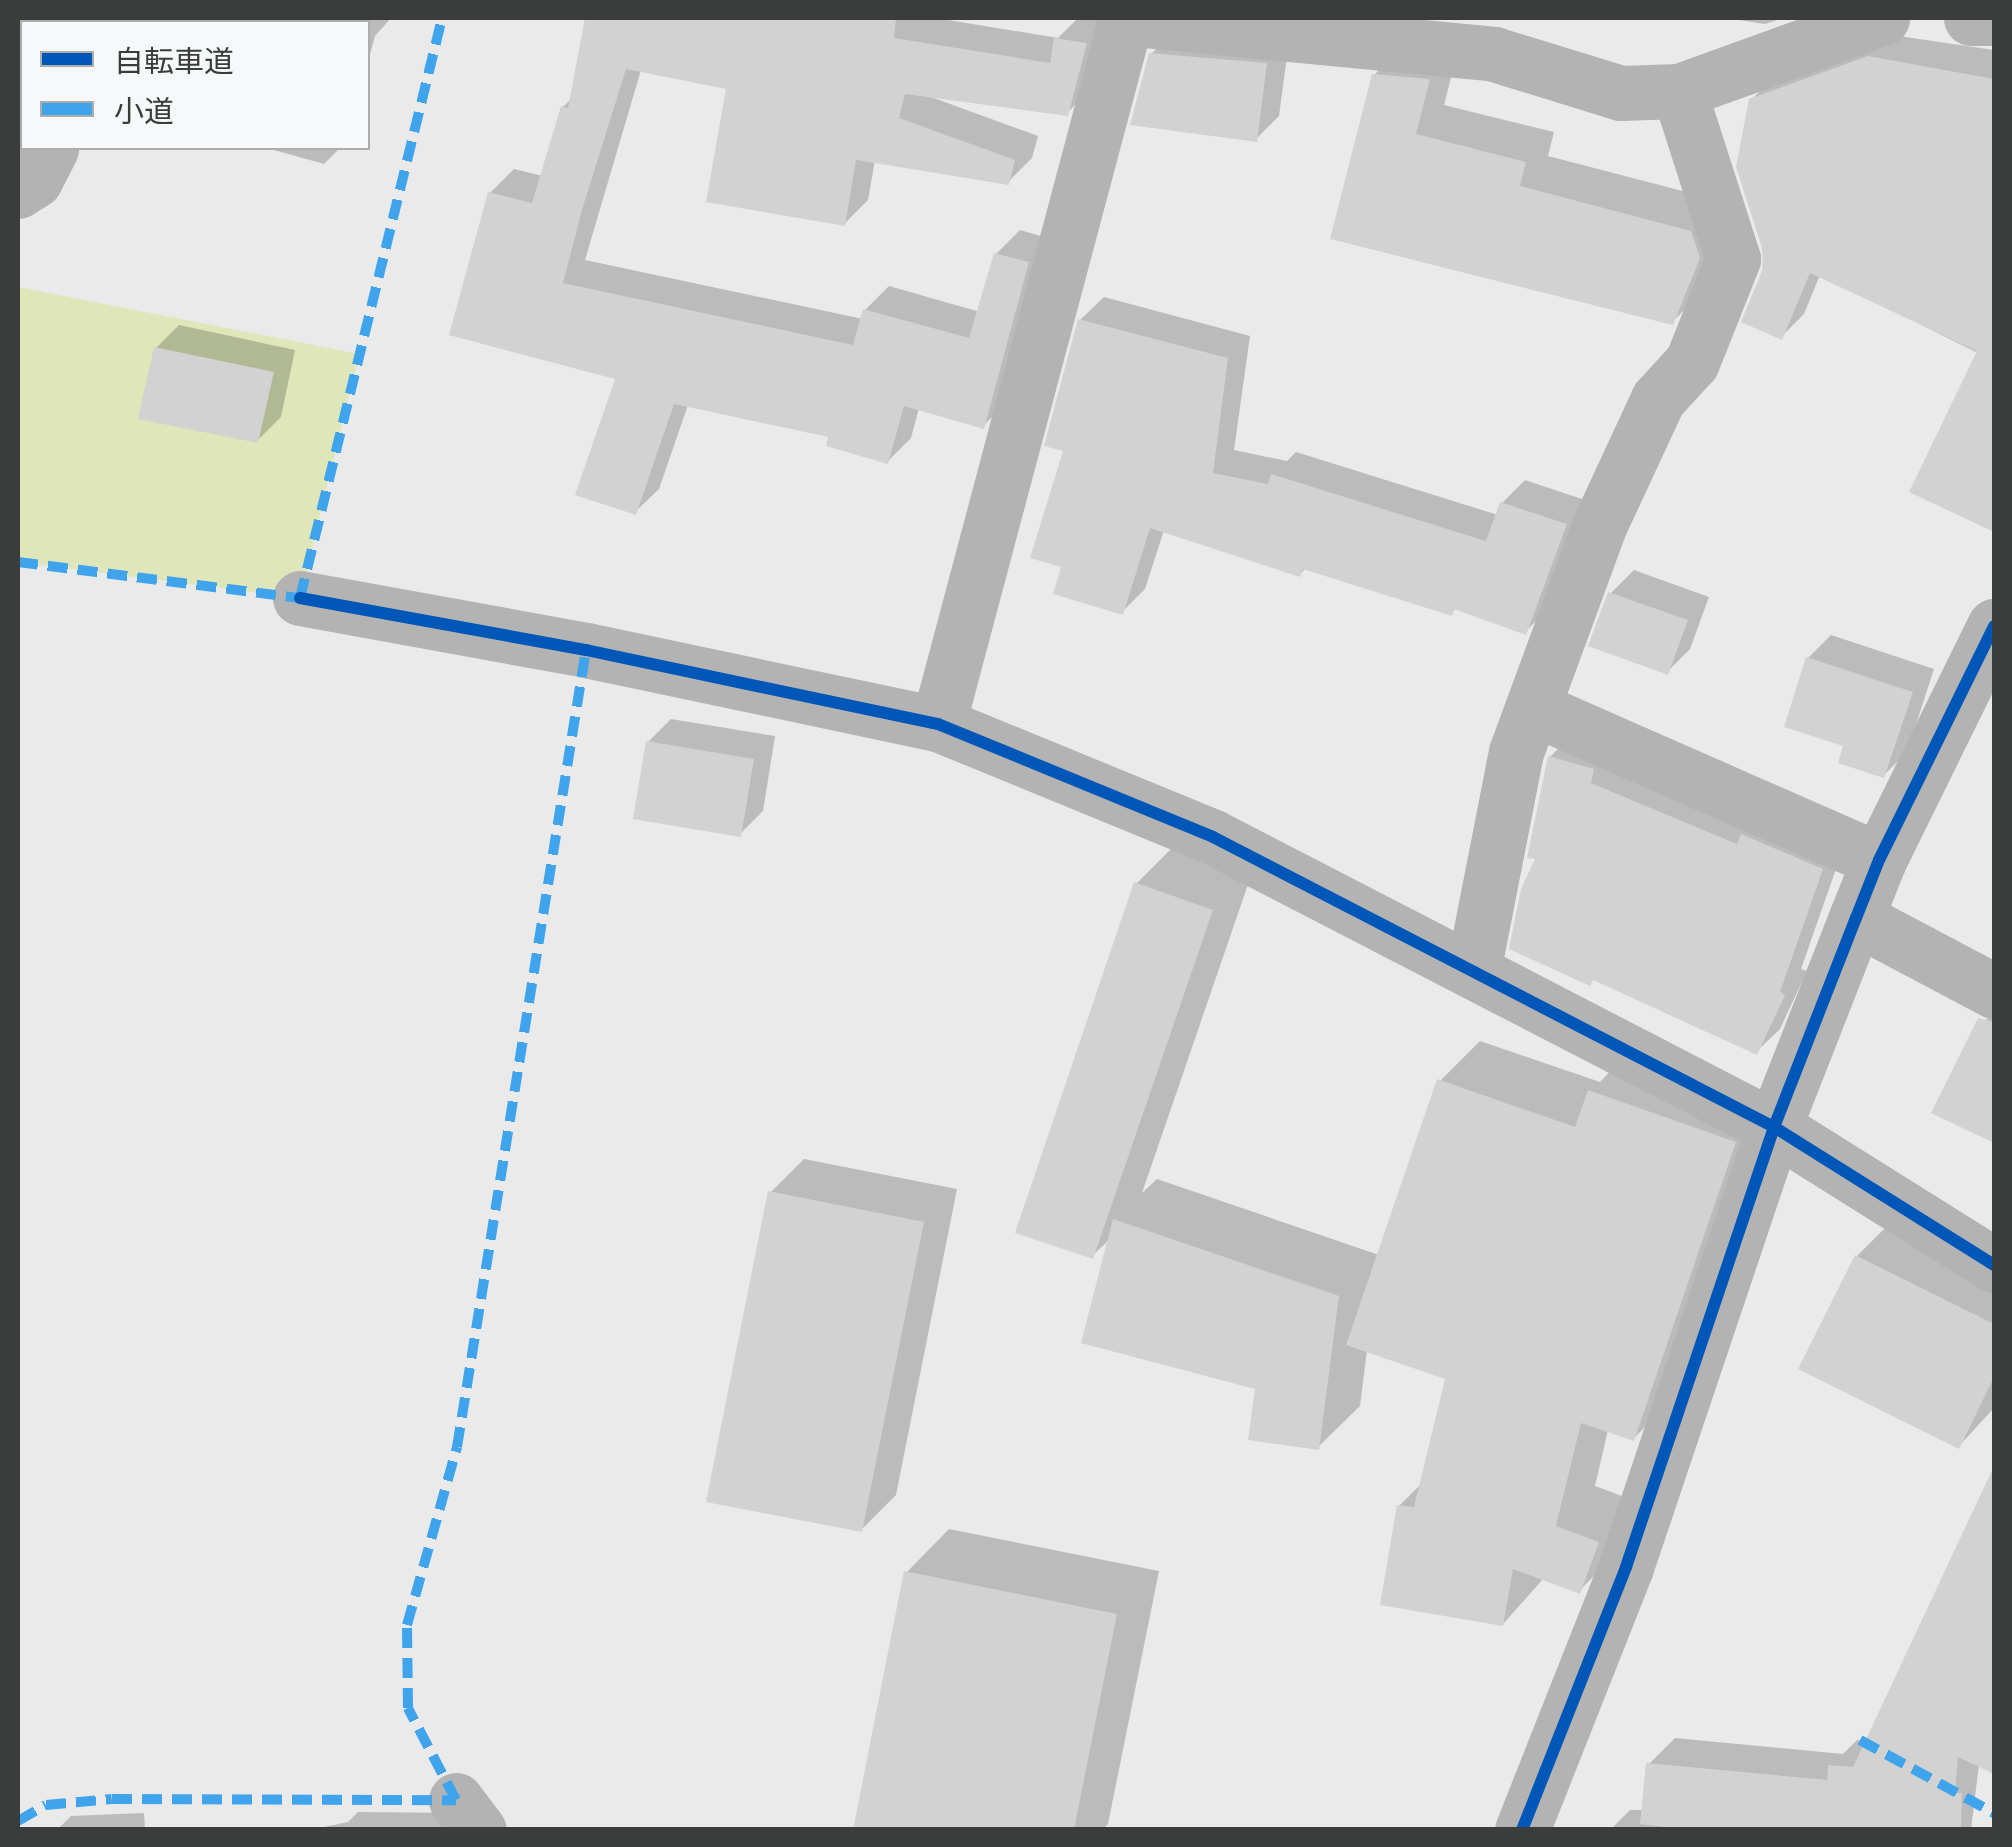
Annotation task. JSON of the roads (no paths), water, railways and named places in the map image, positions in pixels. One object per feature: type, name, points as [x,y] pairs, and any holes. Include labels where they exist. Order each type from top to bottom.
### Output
[{"type":"street","points":[[938,724],[1125,18],[1496,36],[1621,93],[1679,91],[1882,18]]},
{"type":"street","points":[[1971,18],[1994,18]]},
{"type":"street","points":[[1474,971],[1516,752],[1532,708],[1608,506],[1658,399],[1692,362],[1733,259],[1679,91]]},
{"type":"street","points":[[18,191],[36,180],[49,150]]},
{"type":"street","points":[[300,598],[586,650],[938,724],[1213,837],[1774,1127],[1994,1265]]},
{"type":"street","points":[[1522,1830],[1626,1567],[1774,1127],[1879,860],[1994,626]]},
{"type":"street","points":[[1532,708],[1879,860]]},
{"type":"street","points":[[1856,918],[1994,991]]},
{"type":"waterway","points":[[18,142],[20,136]]}]
